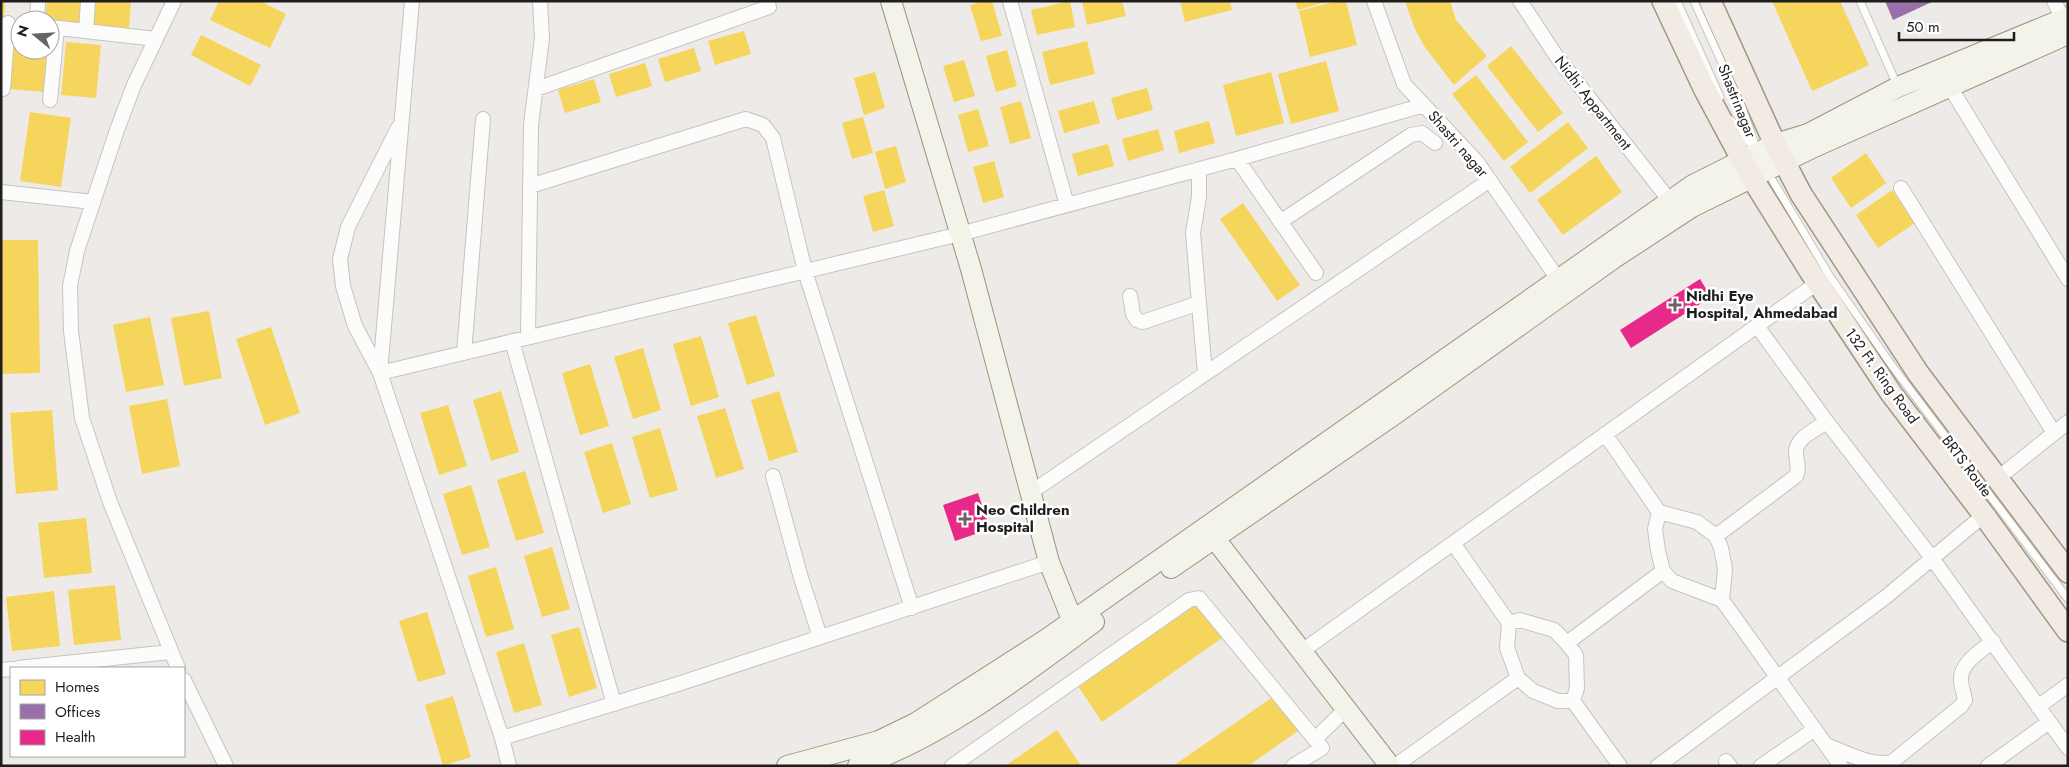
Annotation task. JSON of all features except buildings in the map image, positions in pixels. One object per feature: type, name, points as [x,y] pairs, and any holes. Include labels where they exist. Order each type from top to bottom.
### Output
[{"type":"main road","points":[[891,1],[960,234],[1049,562],[1075,627]]},
{"type":"main road","name":"132 Ft. Ring Road","points":[[1663,1],[1704,88],[1763,161],[1801,194],[1918,373],[2068,572]]},
{"type":"main road","name":"132 Ft. Ring Road","points":[[1710,1],[1763,161],[1817,283],[1892,393],[2068,631]]},
{"type":"main road","points":[[1209,533],[1558,279],[1693,185],[1763,161],[1950,86],[2066,23]]},
{"type":"main road","points":[[787,766],[879,741],[916,723],[1075,627],[1209,533],[1614,258],[1808,134],[1898,88],[2066,23]]},
{"type":"main road","points":[[1209,533],[1390,766]]},
{"type":"main road","points":[[858,766],[888,761],[925,738],[1028,671],[1075,627]]},
{"type":"street","points":[[86,31],[88,1]]},
{"type":"street","points":[[174,1],[130,94],[77,251],[70,286],[71,330],[82,418],[110,502],[178,667]]},
{"type":"street","points":[[380,372],[412,1]]},
{"type":"street","points":[[528,337],[531,125],[542,38],[540,1]]},
{"type":"street","points":[[536,89],[769,7],[768,1]]},
{"type":"street","points":[[1010,1],[1067,205]]},
{"type":"street","name":"Shastri nagar","points":[[1374,1],[1404,84],[1477,162],[1558,279]]},
{"type":"street","name":"Nidhi Appartment","points":[[1520,1],[1557,57],[1670,201]]},
{"type":"street","points":[[2054,1],[2066,23]]},
{"type":"street","points":[[2,89],[10,23]]},
{"type":"street","points":[[60,29],[156,39]]},
{"type":"street","points":[[50,100],[52,60]]},
{"type":"street","points":[[1950,86],[2068,279]]},
{"type":"street","points":[[380,372],[960,234],[1237,159],[1424,105]]},
{"type":"street","points":[[530,186],[746,118],[763,125],[773,138],[805,271],[912,608]]},
{"type":"street","points":[[464,353],[483,120]]},
{"type":"street","points":[[401,122],[348,227],[340,259],[343,286],[355,326],[380,372],[502,738],[509,766]]},
{"type":"street","points":[[1280,222],[1411,135],[1422,133],[1436,144]]},
{"type":"street","points":[[1237,159],[1316,273]]},
{"type":"street","points":[[1199,169],[1199,197],[1193,233],[1205,374]]},
{"type":"street","points":[[1030,493],[1490,180]]},
{"type":"street","points":[[1901,188],[2054,433]]},
{"type":"street","points":[[1,192],[93,202]]},
{"type":"street","points":[[1302,652],[1817,283]]},
{"type":"street","points":[[1130,296],[1133,314],[1137,320],[1143,322],[1199,303]]},
{"type":"street","points":[[1757,326],[1827,422],[1932,558],[2068,748]]},
{"type":"street","points":[[512,341],[614,704]]},
{"type":"street","points":[[1716,536],[1796,476],[1798,471],[1796,452],[1799,441],[1827,422]]},
{"type":"street","points":[[1998,478],[2068,422]]},
{"type":"street","points":[[1605,434],[1659,512],[1697,522],[1716,536],[1721,548],[1725,570],[1722,600]]},
{"type":"street","points":[[773,476],[801,578],[820,638]]},
{"type":"street","points":[[1659,512],[1655,530],[1663,571],[1672,581],[1722,600],[1776,678],[1841,766]]},
{"type":"street","points":[[1658,766],[1887,596],[1984,515]]},
{"type":"street","points":[[1453,543],[1509,623],[1507,648],[1518,678],[1533,691],[1558,701],[1573,701]]},
{"type":"street","points":[[502,738],[820,638],[1049,562]]},
{"type":"street","points":[[1567,643],[1663,571]]},
{"type":"street","points":[[952,766],[1189,600],[1199,598],[1322,748],[1293,766]]},
{"type":"street","points":[[1509,623],[1520,620],[1554,630],[1567,643],[1576,655],[1577,688],[1573,701]]},
{"type":"street","points":[[1826,745],[1867,760],[1886,764],[1892,762],[1961,706],[1965,700],[1960,679],[1963,671],[1971,659],[1992,641]]},
{"type":"street","points":[[28,667],[170,652]]},
{"type":"street","points":[[1394,766],[1518,678]]},
{"type":"street","points":[[185,682],[226,766]]},
{"type":"street","points":[[2038,707],[2068,685]]},
{"type":"street","points":[[1573,701],[1620,766]]},
{"type":"street","points":[[1315,739],[1346,709]]},
{"type":"street","points":[[1988,766],[2049,722]]},
{"type":"street","points":[[1761,766],[1814,729]]},
{"type":"lane","name":"Shastrinagar","points":[[1677,1],[1725,108]]},
{"type":"lane","name":"Shastrinagar","points":[[1694,1],[1742,108],[1763,161]]},
{"type":"lane","points":[[1860,1],[1898,88]]},
{"type":"lane","name":"Shastrinagar","points":[[1729,116],[1763,161]]},
{"type":"lane","name":"BRTS Route","points":[[1763,161],[1829,274],[1890,363],[2068,599]]},
{"type":"place","name":"Nidhi Eye Hospital, Ahmedabad","points":[[1675,305]]},
{"type":"place","name":"Neo Children Hospital","points":[[965,519]]}]
